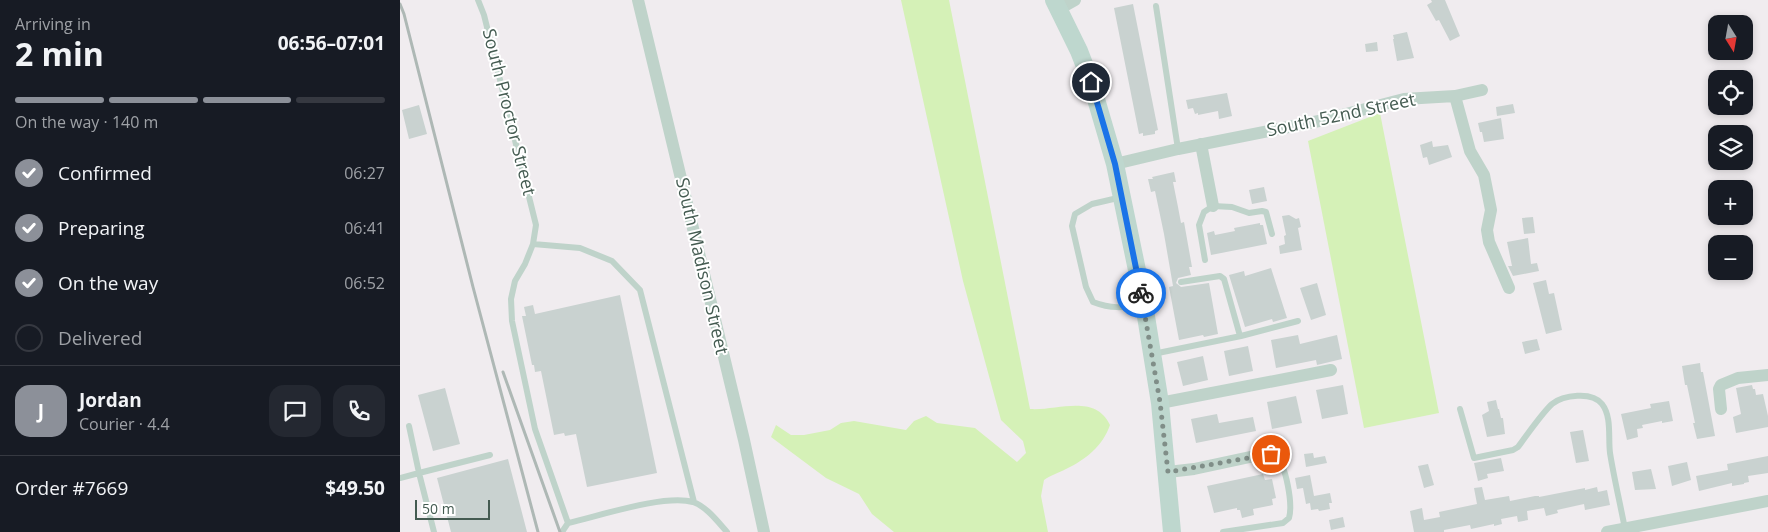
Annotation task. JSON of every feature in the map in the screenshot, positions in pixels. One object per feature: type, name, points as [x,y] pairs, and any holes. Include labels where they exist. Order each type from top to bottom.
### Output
[{"type":"main road","points":[[1056,5],[1091,82],[1115,164],[1144,304],[1160,402],[1168,472],[1172,532]]},
{"type":"street","name":"South Madison Street","points":[[638,0],[744,440],[764,532]]},
{"type":"street","points":[[1056,5],[1075,0]]},
{"type":"street","name":"South 52nd Street","points":[[1115,164],[1319,120],[1404,99],[1455,96],[1482,90]]},
{"type":"street","points":[[1455,96],[1470,151],[1484,174],[1491,210],[1487,230],[1489,242],[1509,288]]},
{"type":"street","points":[[1201,144],[1213,206]]},
{"type":"street","points":[[1160,402],[1331,370]]},
{"type":"street","points":[[1721,408],[1719,389],[1721,385],[1738,378],[1768,374]]},
{"type":"street","points":[[1168,472],[1194,469],[1264,454],[1276,456]]},
{"type":"street","points":[[1607,532],[1768,501]]},
{"type":"lane","name":"South Proctor Street","points":[[478,0],[484,15],[536,225],[533,244]]},
{"type":"lane","points":[[1156,6],[1178,149]]},
{"type":"lane","points":[[1122,196],[1092,204],[1075,214],[1072,226],[1086,287],[1093,302],[1105,307],[1144,304]]},
{"type":"lane","points":[[1205,260],[1199,225],[1204,212],[1213,206],[1232,207],[1249,213],[1266,212],[1272,234]]},
{"type":"lane","points":[[568,523],[535,429],[512,321],[511,299],[515,281],[525,264],[533,244],[580,248],[612,262],[640,290],[694,502]]},
{"type":"lane","points":[[1181,282],[1212,276],[1220,276],[1224,279],[1240,336]]},
{"type":"lane","points":[[1152,354],[1240,336],[1298,321]]},
{"type":"lane","points":[[1460,409],[1474,458],[1513,450],[1518,447],[1553,403],[1578,395],[1592,397],[1602,403],[1607,416],[1610,450],[1630,529]]},
{"type":"lane","points":[[409,426],[434,532]]},
{"type":"lane","points":[[400,478],[490,455]]},
{"type":"lane","points":[[1223,532],[1288,520],[1290,510],[1286,481],[1282,463],[1276,456]]},
{"type":"lane","points":[[562,532],[568,523],[671,500],[694,502],[708,512],[727,532]]},
{"type":"green space","points":[[901,0],[949,0],[1030,409],[1085,406],[1095,409],[1103,415],[1110,425],[1098,446],[1086,457],[1044,480],[1041,496],[1048,532],[894,532],[872,514],[859,494],[826,478],[771,437],[776,425],[791,435],[804,435],[830,430],[841,423],[854,421],[906,430],[914,421],[926,416],[937,423],[975,428],[1017,462],[1026,453],[1023,441],[1001,420],[963,281]]},
{"type":"green space","points":[[1380,113],[1439,413],[1364,428],[1308,141]]},
{"type":"building","points":[[1431,0],[1445,0],[1460,36],[1450,41],[1439,20],[1436,21],[1427,5],[1432,2]]},
{"type":"building","points":[[1133,4],[1158,130],[1155,131],[1155,134],[1143,136],[1143,133],[1139,134],[1114,8]]},
{"type":"building","points":[[1407,32],[1414,58],[1397,61],[1393,35]]},
{"type":"building","points":[[1377,42],[1378,51],[1366,52],[1365,44]]},
{"type":"building","points":[[1227,93],[1232,116],[1219,119],[1218,111],[1198,115],[1198,113],[1195,114],[1193,108],[1188,109],[1186,100]]},
{"type":"building","points":[[1513,104],[1515,113],[1497,116],[1496,107]]},
{"type":"building","points":[[419,105],[427,134],[409,139],[402,110]]},
{"type":"building","points":[[1501,118],[1504,139],[1484,142],[1478,123]]},
{"type":"building","points":[[1432,141],[1433,147],[1448,145],[1452,157],[1429,165],[1427,157],[1423,158],[1420,145]]},
{"type":"building","points":[[1174,172],[1176,182],[1173,182],[1181,223],[1184,222],[1192,267],[1189,267],[1191,275],[1178,278],[1176,283],[1181,287],[1209,283],[1218,334],[1179,340],[1169,287],[1173,286],[1164,234],[1155,191],[1151,192],[1148,179]]},
{"type":"building","points":[[1264,187],[1267,201],[1252,204],[1249,190]]},
{"type":"building","points":[[1289,215],[1296,219],[1299,218],[1301,227],[1298,228],[1302,250],[1280,254],[1279,246],[1285,244],[1284,236],[1286,235],[1282,216]]},
{"type":"building","points":[[1533,217],[1535,233],[1524,234],[1522,218]]},
{"type":"building","points":[[1260,223],[1260,225],[1263,225],[1267,244],[1211,255],[1207,233],[1214,231],[1215,235],[1235,231],[1234,228]]},
{"type":"building","points":[[1528,238],[1531,264],[1537,263],[1539,271],[1513,276],[1508,266],[1512,266],[1507,242]]},
{"type":"building","points":[[1271,268],[1287,318],[1273,322],[1272,319],[1245,327],[1229,275],[1244,271],[1245,276]]},
{"type":"building","points":[[1546,280],[1549,294],[1554,293],[1562,330],[1546,334],[1533,283]]},
{"type":"building","points":[[1317,283],[1326,315],[1311,320],[1300,288]]},
{"type":"building","points":[[620,295],[657,473],[587,487],[576,434],[565,436],[564,433],[554,435],[541,371],[535,372],[534,365],[532,365],[522,316],[526,316],[524,307],[533,305],[535,314]]},
{"type":"building","points":[[1298,335],[1300,344],[1337,335],[1342,359],[1317,365],[1316,360],[1276,368],[1271,340]]},
{"type":"building","points":[[1537,339],[1540,350],[1525,354],[1522,342]]},
{"type":"building","points":[[1248,346],[1253,371],[1229,376],[1224,351]]},
{"type":"building","points":[[1203,356],[1208,380],[1183,386],[1177,362]]},
{"type":"building","points":[[1700,363],[1715,436],[1697,439],[1682,366]]},
{"type":"building","points":[[1343,385],[1348,414],[1322,419],[1316,390]]},
{"type":"building","points":[[1752,385],[1756,395],[1763,394],[1768,416],[1768,427],[1736,433],[1733,417],[1741,414],[1736,388]]},
{"type":"building","points":[[445,388],[460,444],[433,451],[418,395]]},
{"type":"building","points":[[1296,396],[1302,423],[1272,429],[1267,402]]},
{"type":"building","points":[[1496,400],[1501,418],[1503,418],[1505,434],[1487,437],[1482,415],[1489,411],[1487,402]]},
{"type":"building","points":[[1669,401],[1673,421],[1642,425],[1643,428],[1637,429],[1638,437],[1627,440],[1621,414],[1651,408],[1650,404]]},
{"type":"building","points":[[1217,414],[1219,423],[1253,417],[1256,431],[1196,443],[1191,419]]},
{"type":"building","points":[[1583,430],[1589,461],[1576,463],[1570,432]]},
{"type":"building","points":[[1313,453],[1314,458],[1325,456],[1327,463],[1306,467],[1304,454]]},
{"type":"building","points":[[1768,456],[1768,473],[1748,476],[1749,482],[1744,484],[1732,486],[1732,483],[1699,491],[1696,476],[1728,470],[1727,464]]},
{"type":"building","points":[[1501,458],[1504,471],[1487,474],[1488,478],[1478,481],[1474,463]]},
{"type":"building","points":[[508,459],[527,532],[451,532],[437,478]]},
{"type":"building","points":[[1687,462],[1691,480],[1672,486],[1668,466]]},
{"type":"building","points":[[1428,464],[1434,485],[1424,488],[1418,466]]},
{"type":"building","points":[[1651,469],[1656,489],[1635,490],[1632,472]]},
{"type":"building","points":[[1263,474],[1265,480],[1272,479],[1276,498],[1272,499],[1273,505],[1253,509],[1254,515],[1242,518],[1240,510],[1237,510],[1237,508],[1214,513],[1207,486]]},
{"type":"building","points":[[1310,475],[1314,496],[1330,493],[1332,503],[1329,503],[1330,509],[1311,510],[1310,503],[1306,504],[1303,488],[1297,489],[1295,478]]},
{"type":"building","points":[[1482,487],[1485,500],[1509,496],[1510,501],[1597,487],[1598,492],[1607,490],[1610,505],[1585,510],[1584,504],[1557,510],[1558,513],[1546,516],[1544,508],[1527,511],[1528,520],[1518,522],[1517,516],[1501,519],[1502,524],[1494,526],[1494,524],[1471,529],[1470,525],[1444,530],[1444,532],[1414,532],[1410,511],[1422,508],[1424,520],[1440,517],[1439,512],[1477,504],[1474,488]]},
{"type":"building","points":[[1343,517],[1345,527],[1331,530],[1329,520]]},
{"type":"railway","points":[[400,4],[538,532]]},
{"type":"railway","points":[[503,372],[560,532]]},
{"type":"way so far","points":[[1141,293],[1160,402],[1168,472],[1194,469],[1271,454]]},
{"type":"route","points":[[1091,82],[1115,164],[1141,293]]}]
